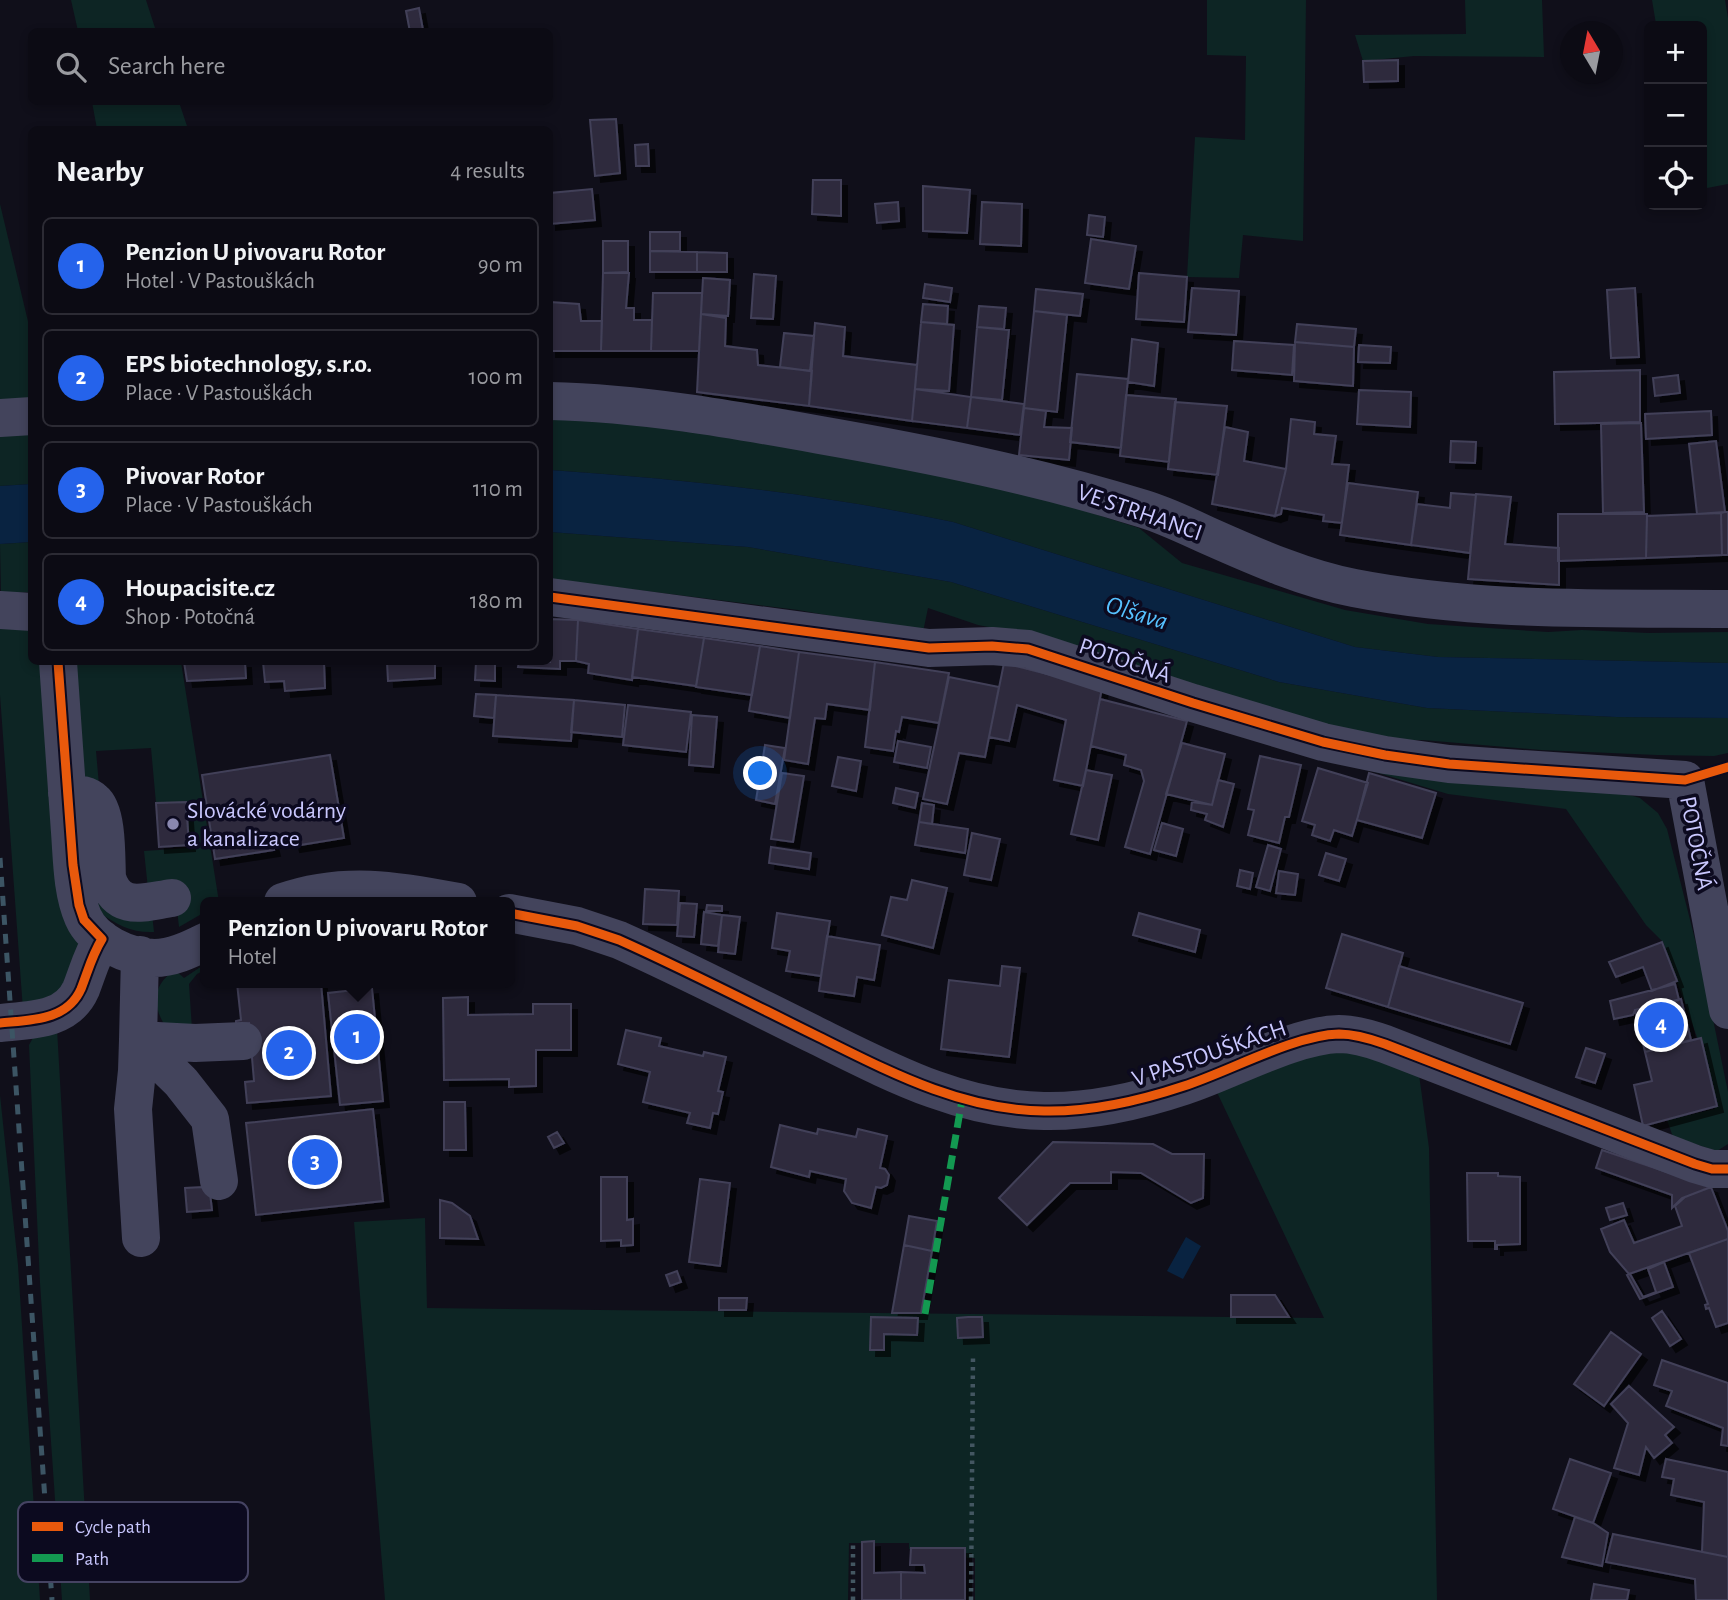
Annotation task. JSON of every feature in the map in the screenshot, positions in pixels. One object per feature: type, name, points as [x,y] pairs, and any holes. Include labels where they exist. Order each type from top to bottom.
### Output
[{"type":"street","name":"VE STRHANCI","points":[[553,401],[586,402],[754,423],[919,452],[997,470],[1148,510],[1304,574],[1351,587],[1435,601],[1504,606],[1728,610]]},
{"type":"street","points":[[0,418],[28,416]]},
{"type":"street","name":"POTOČNÁ","points":[[553,597],[929,648],[992,646],[1028,649],[1323,742],[1373,752],[1449,764],[1685,780],[1728,1010]]},
{"type":"street","points":[[0,610],[28,612]]},
{"type":"street","points":[[58,665],[67,793],[83,920],[102,939],[126,952],[140,955],[155,958],[170,956],[200,944]]},
{"type":"street","points":[[67,793],[93,799],[100,808],[107,878],[118,899],[129,902],[172,898]]},
{"type":"street","points":[[302,897],[362,888],[433,897]]},
{"type":"street","name":"V PASTOUŠKÁCH","points":[[515,914],[577,926],[620,940],[885,1069],[938,1092],[993,1107],[1019,1111],[1064,1111],[1122,1103],[1185,1086],[1308,1040],[1339,1034],[1385,1044],[1695,1164],[1712,1169],[1728,1169]]},
{"type":"street","points":[[0,1023],[49,1018],[73,1004],[92,954],[102,939]]},
{"type":"street","points":[[140,955],[137,1071],[133,1109],[141,1238]]},
{"type":"street","points":[[138,1040],[195,1043],[243,1041]]},
{"type":"street","points":[[138,1040],[181,1082],[210,1119],[219,1181]]},
{"type":"path","points":[[971,1600],[973,1356]]},
{"type":"path","points":[[853,1543],[853,1600]]},
{"type":"green space","points":[[71,0],[146,0],[155,28],[77,28]]},
{"type":"green space","points":[[1207,0],[1306,0],[1303,241],[1243,235],[1239,278],[1187,277],[1195,137],[1245,140],[1246,56],[1207,55]]},
{"type":"green space","points":[[1465,0],[1542,0],[1544,57],[1414,56],[1363,61],[1355,35],[1466,34]]},
{"type":"green space","points":[[1652,0],[1725,0],[1728,18],[1728,184],[1707,188],[1707,21],[1656,21]]},
{"type":"green space","points":[[93,105],[180,105],[187,126],[96,126]]},
{"type":"green space","points":[[0,204],[28,321],[28,402],[0,404]]},
{"type":"green space","points":[[553,417],[635,423],[804,446],[1038,496],[1139,528],[1182,563],[1345,610],[1428,624],[1548,632],[1728,632],[1728,663],[1438,657],[1355,647],[953,522],[853,503],[651,478],[553,470]]},
{"type":"green space","points":[[28,431],[28,484],[0,486],[0,433]]},
{"type":"green space","points":[[553,532],[748,547],[951,582],[1279,682],[1427,708],[1616,717],[1728,718],[1728,753],[1714,756],[1657,755],[1388,740],[1283,714],[1036,636],[978,625],[928,608],[923,632],[798,610],[553,579]]},
{"type":"green space","points":[[28,542],[28,592],[1,593],[0,544]]},
{"type":"green space","points":[[0,624],[28,627],[28,665],[47,665],[81,943],[72,990],[23,1010],[0,695]]},
{"type":"green space","points":[[71,665],[181,665],[218,897],[200,897],[200,915],[179,927],[177,910],[152,913],[154,932],[125,927],[99,912],[94,885],[148,889],[144,851],[189,848],[186,802],[156,803],[151,748],[96,751],[99,785],[83,778]]},
{"type":"green space","points":[[1319,755],[1609,789],[1640,798],[1658,813],[1667,829],[1703,971],[1728,1092],[1728,1144],[1717,1151],[1673,1137],[1667,1120],[1715,1109],[1698,1040],[1663,942],[1646,925],[1566,809],[1448,794]]},
{"type":"green space","points":[[200,967],[200,972],[189,984],[192,1029],[164,1024],[157,1008],[159,987],[168,975],[175,970],[184,978]]},
{"type":"green space","points":[[57,1029],[84,1502],[55,1502],[40,1283],[29,1045],[34,1036]]},
{"type":"green space","points":[[1333,1047],[1418,1067],[1429,1148],[1437,1600],[975,1600],[975,1558],[967,1558],[961,1549],[909,1549],[909,1543],[849,1543],[848,1600],[385,1600],[354,1222],[425,1218],[427,1308],[1324,1318],[1214,1086]]},
{"type":"green space","points":[[0,1095],[18,1265],[34,1502],[18,1502],[18,1582],[39,1582],[40,1600],[0,1600]]},
{"type":"green space","points":[[61,1582],[89,1582],[90,1600],[62,1600]]},
{"type":"water","name":"Olšava","points":[[553,470],[753,489],[853,503],[953,522],[1355,647],[1438,657],[1728,663],[1728,718],[1616,717],[1427,708],[1279,682],[951,582],[748,547],[553,532]]},
{"type":"water","points":[[28,484],[28,542],[0,544],[0,486]]},
{"type":"water","points":[[1186,1237],[1201,1246],[1183,1279],[1167,1271]]},
{"type":"building","points":[[419,8],[423,28],[409,28],[406,11]]},
{"type":"building","points":[[1398,60],[1398,81],[1364,82],[1363,61]]},
{"type":"building","points":[[616,119],[620,173],[595,176],[590,120]]},
{"type":"building","points":[[648,144],[649,166],[636,166],[635,145]]},
{"type":"building","points":[[813,180],[841,180],[841,216],[812,214]]},
{"type":"building","points":[[923,186],[970,190],[967,233],[923,231]]},
{"type":"building","points":[[592,189],[595,220],[553,224],[553,193]]},
{"type":"building","points":[[898,202],[899,221],[877,223],[875,204]]},
{"type":"building","points":[[982,202],[1022,204],[1021,246],[980,244]]},
{"type":"building","points":[[1089,215],[1105,217],[1103,237],[1087,235]]},
{"type":"building","points":[[650,232],[680,232],[680,251],[650,251]]},
{"type":"building","points":[[1091,239],[1136,246],[1129,289],[1085,283]]},
{"type":"building","points":[[603,241],[628,241],[628,272],[603,273]]},
{"type":"building","points":[[650,251],[697,252],[697,272],[650,272]]},
{"type":"building","points":[[697,252],[727,253],[727,272],[697,272]]},
{"type":"building","points":[[603,273],[629,273],[626,308],[634,308],[634,320],[652,320],[651,351],[601,351]]},
{"type":"building","points":[[1139,273],[1187,277],[1184,322],[1136,319]]},
{"type":"building","points":[[754,274],[776,276],[773,319],[751,318]]},
{"type":"building","points":[[703,278],[730,280],[728,316],[701,314]]},
{"type":"building","points":[[925,284],[952,288],[950,302],[923,298]]},
{"type":"building","points":[[1192,288],[1239,291],[1236,335],[1188,332]]},
{"type":"building","points":[[1635,288],[1639,357],[1611,358],[1607,290]]},
{"type":"building","points":[[1036,289],[1083,294],[1080,316],[1034,311]]},
{"type":"building","points":[[653,293],[702,293],[699,351],[651,351]]},
{"type":"building","points":[[553,302],[579,304],[581,321],[602,321],[601,351],[553,351]]},
{"type":"building","points":[[923,304],[948,306],[947,324],[921,322]]},
{"type":"building","points":[[979,306],[1006,308],[1004,329],[977,327]]},
{"type":"building","points":[[1034,311],[1067,315],[1057,412],[1024,408]]},
{"type":"building","points":[[701,314],[726,318],[725,346],[757,350],[758,365],[812,371],[809,406],[697,392]]},
{"type":"building","points":[[921,322],[954,325],[949,391],[915,389]]},
{"type":"building","points":[[815,323],[845,327],[843,356],[917,365],[912,421],[809,406]]},
{"type":"building","points":[[1297,324],[1356,329],[1354,347],[1295,342]]},
{"type":"building","points":[[977,327],[1009,330],[1002,400],[971,397]]},
{"type":"building","points":[[784,333],[814,336],[810,371],[780,367]]},
{"type":"building","points":[[1132,339],[1158,343],[1154,386],[1128,382]]},
{"type":"building","points":[[1234,341],[1294,345],[1292,375],[1232,370]]},
{"type":"building","points":[[1295,342],[1354,347],[1353,386],[1294,381]]},
{"type":"building","points":[[1359,345],[1391,347],[1390,363],[1358,362]]},
{"type":"building","points":[[1640,370],[1640,422],[1555,424],[1554,372]]},
{"type":"building","points":[[1077,374],[1128,379],[1121,448],[1070,442]]},
{"type":"building","points":[[1678,375],[1680,393],[1655,396],[1653,378]]},
{"type":"building","points":[[915,389],[971,397],[967,428],[912,421]]},
{"type":"building","points":[[1359,390],[1411,392],[1410,427],[1357,424]]},
{"type":"building","points":[[1126,395],[1176,399],[1169,462],[1120,456]]},
{"type":"building","points":[[971,397],[1024,404],[1020,435],[967,428]]},
{"type":"building","points":[[1175,402],[1227,406],[1218,475],[1168,469]]},
{"type":"building","points":[[1024,408],[1046,411],[1044,427],[1072,428],[1069,460],[1019,455]]},
{"type":"building","points":[[1711,411],[1712,435],[1646,439],[1645,414]]},
{"type":"building","points":[[1291,419],[1315,422],[1314,434],[1336,436],[1332,464],[1349,465],[1342,523],[1323,521],[1324,515],[1282,508],[1281,514],[1275,516],[1286,469]]},
{"type":"building","points":[[1641,423],[1644,512],[1603,513],[1601,424]]},
{"type":"building","points":[[1225,427],[1248,432],[1244,461],[1286,469],[1275,516],[1212,504]]},
{"type":"building","points":[[1451,441],[1476,442],[1475,463],[1450,462]]},
{"type":"building","points":[[1716,441],[1725,512],[1697,514],[1689,444]]},
{"type":"building","points":[[1348,483],[1418,492],[1411,545],[1340,535]]},
{"type":"building","points":[[1451,493],[1476,495],[1470,553],[1411,545],[1417,504],[1450,508]]},
{"type":"building","points":[[1476,494],[1511,497],[1505,544],[1559,548],[1559,585],[1468,579]]},
{"type":"building","points":[[1728,512],[1728,555],[1722,555],[1721,513]]},
{"type":"building","points":[[1721,513],[1722,555],[1646,558],[1647,516]]},
{"type":"building","points":[[1558,514],[1647,514],[1646,558],[1558,561]]},
{"type":"building","points":[[553,619],[578,620],[576,661],[560,661],[560,669],[518,667],[553,665]]},
{"type":"building","points":[[578,620],[638,629],[632,680],[588,673],[589,664],[576,661]]},
{"type":"building","points":[[638,629],[704,638],[696,686],[632,677]]},
{"type":"building","points":[[704,638],[760,646],[752,695],[696,687]]},
{"type":"building","points":[[760,646],[799,652],[790,718],[749,711]]},
{"type":"building","points":[[799,652],[875,662],[870,710],[827,704],[825,719],[815,718],[808,764],[784,760]]},
{"type":"building","points":[[875,662],[949,673],[939,723],[902,717],[899,732],[896,731],[893,751],[865,747]]},
{"type":"building","points":[[1004,663],[1102,688],[1083,786],[1054,780],[1066,720],[1017,705],[1009,741],[989,737]]},
{"type":"building","points":[[184,665],[245,665],[246,678],[187,681]]},
{"type":"building","points":[[263,665],[324,665],[325,688],[285,691],[284,681],[265,682]]},
{"type":"building","points":[[387,665],[435,665],[435,678],[388,681]]},
{"type":"building","points":[[476,665],[495,665],[495,681],[475,680]]},
{"type":"building","points":[[949,677],[999,687],[985,757],[959,753],[947,804],[923,799]]},
{"type":"building","points":[[476,694],[496,695],[494,718],[474,716]]},
{"type":"building","points":[[496,695],[574,700],[571,741],[493,736]]},
{"type":"building","points":[[1100,699],[1187,721],[1150,854],[1125,847],[1144,781],[1141,770],[1124,765],[1126,755],[1091,746]]},
{"type":"building","points":[[574,700],[625,705],[622,737],[571,732]]},
{"type":"building","points":[[628,705],[691,712],[686,752],[623,745]]},
{"type":"building","points":[[692,715],[717,717],[713,767],[689,765]]},
{"type":"building","points":[[898,741],[931,747],[927,768],[894,762]]},
{"type":"building","points":[[1182,743],[1225,754],[1212,805],[1166,794]]},
{"type":"building","points":[[765,745],[785,748],[775,804],[756,800]]},
{"type":"building","points":[[330,755],[344,838],[294,846],[292,839],[272,842],[274,850],[215,859],[202,775]]},
{"type":"building","points":[[1260,756],[1301,765],[1289,817],[1285,817],[1279,843],[1248,835],[1254,810],[1248,809]]},
{"type":"building","points":[[838,757],[861,761],[856,791],[832,786]]},
{"type":"building","points":[[1318,768],[1368,783],[1352,836],[1334,830],[1330,841],[1312,835],[1315,825],[1302,821]]},
{"type":"building","points":[[1086,770],[1112,775],[1098,840],[1071,834]]},
{"type":"building","points":[[782,773],[804,776],[793,842],[771,839]]},
{"type":"building","points":[[1369,773],[1436,793],[1422,838],[1357,820]]},
{"type":"building","points":[[1218,780],[1234,784],[1223,827],[1205,820],[1207,814],[1191,810],[1192,802],[1212,805]]},
{"type":"building","points":[[896,788],[918,793],[915,808],[893,803]]},
{"type":"building","name":"Slovácké vodárny a kanalizace","points":[[186,802],[189,845],[159,847],[156,803]]},
{"type":"building","points":[[922,803],[934,805],[932,824],[919,822]]},
{"type":"building","points":[[919,822],[968,829],[965,853],[915,845]]},
{"type":"building","points":[[1162,823],[1183,829],[1176,856],[1154,850]]},
{"type":"building","points":[[972,833],[1000,839],[991,880],[964,875]]},
{"type":"building","points":[[1268,845],[1281,849],[1270,891],[1256,887]]},
{"type":"building","points":[[771,847],[811,853],[809,869],[769,863]]},
{"type":"building","points":[[1326,853],[1346,859],[1339,881],[1319,875]]},
{"type":"building","points":[[1240,870],[1253,873],[1250,889],[1237,886]]},
{"type":"building","points":[[1279,871],[1298,874],[1295,895],[1276,893]]},
{"type":"building","points":[[912,880],[947,888],[933,948],[882,935],[891,897],[907,900]]},
{"type":"building","points":[[645,889],[679,891],[677,925],[643,924]]},
{"type":"building","points":[[680,903],[697,904],[694,937],[677,936]]},
{"type":"building","points":[[707,905],[722,906],[722,911],[706,911]]},
{"type":"building","points":[[704,912],[722,915],[718,946],[701,944]]},
{"type":"building","points":[[777,913],[830,921],[821,976],[786,971],[790,951],[772,948]]},
{"type":"building","points":[[1139,913],[1200,930],[1195,952],[1133,935]]},
{"type":"building","points":[[722,915],[740,917],[735,954],[718,952]]},
{"type":"building","points":[[1342,934],[1403,953],[1388,1007],[1326,988]]},
{"type":"building","points":[[827,936],[880,945],[874,980],[857,977],[854,996],[819,991]]},
{"type":"building","points":[[1662,942],[1677,981],[1652,991],[1643,967],[1616,977],[1609,962]]},
{"type":"building","points":[[1002,966],[1020,968],[1009,1057],[941,1049],[949,980],[1000,986]]},
{"type":"building","points":[[1399,966],[1523,1003],[1510,1044],[1388,1007]]},
{"type":"building","points":[[1675,984],[1679,1000],[1635,1010],[1633,1015],[1614,1019],[1610,1001]]},
{"type":"building","points":[[238,988],[321,988],[331,1096],[247,1103],[245,1082],[254,1081],[249,1023],[236,1024],[236,1021],[241,1020]]},
{"type":"building","points":[[372,988],[383,1101],[340,1105],[328,993]]},
{"type":"building","points":[[468,997],[468,1015],[533,1014],[533,1004],[571,1004],[571,1050],[536,1050],[536,1086],[509,1087],[509,1079],[444,1080],[443,998]]},
{"type":"building","points":[[1681,999],[1691,1040],[1645,1052],[1635,1010]]},
{"type":"building","points":[[626,1030],[661,1038],[659,1046],[703,1056],[704,1052],[726,1057],[718,1091],[723,1092],[718,1114],[713,1113],[710,1128],[687,1123],[690,1113],[643,1102],[650,1072],[618,1064]]},
{"type":"building","points":[[1701,1038],[1717,1106],[1643,1126],[1634,1085],[1652,1081],[1645,1052]]},
{"type":"building","points":[[1586,1048],[1605,1054],[1595,1083],[1576,1077]]},
{"type":"building","points":[[444,1102],[465,1102],[466,1150],[444,1150]]},
{"type":"building","points":[[373,1109],[383,1201],[256,1215],[246,1123]]},
{"type":"building","points":[[780,1125],[817,1134],[818,1129],[856,1137],[858,1129],[887,1136],[880,1168],[885,1169],[889,1175],[887,1185],[876,1187],[871,1208],[852,1203],[844,1191],[846,1179],[810,1171],[809,1177],[771,1167]]},
{"type":"building","points":[[557,1132],[564,1143],[554,1148],[548,1137]]},
{"type":"building","points":[[1053,1142],[1153,1144],[1172,1154],[1204,1154],[1203,1198],[1191,1203],[1141,1173],[1111,1172],[1111,1183],[1070,1183],[1027,1225],[999,1198]]},
{"type":"building","points":[[1602,1150],[1711,1187],[1682,1198],[1672,1208],[1672,1195],[1596,1168]]},
{"type":"building","points":[[1467,1173],[1498,1173],[1498,1176],[1520,1177],[1520,1244],[1497,1245],[1495,1249],[1495,1241],[1468,1241]]},
{"type":"building","points":[[601,1177],[627,1177],[627,1220],[633,1219],[633,1245],[621,1246],[621,1240],[601,1241]]},
{"type":"building","points":[[700,1179],[730,1183],[720,1266],[689,1262]]},
{"type":"building","points":[[203,1187],[210,1193],[212,1210],[187,1212],[185,1188]]},
{"type":"building","points":[[1711,1187],[1728,1231],[1728,1239],[1629,1274],[1610,1252],[1601,1229],[1624,1220],[1634,1243],[1682,1226],[1675,1206],[1685,1197]]},
{"type":"building","points":[[440,1200],[452,1203],[470,1216],[478,1239],[440,1238]]},
{"type":"building","points":[[1623,1203],[1627,1215],[1610,1220],[1606,1208]]},
{"type":"building","points":[[909,1216],[937,1221],[932,1251],[904,1245]]},
{"type":"building","points":[[1728,1239],[1728,1323],[1716,1327],[1709,1308],[1706,1309],[1705,1305],[1708,1304],[1689,1253]]},
{"type":"building","points":[[904,1245],[932,1251],[921,1313],[892,1313]]},
{"type":"building","points":[[1664,1262],[1673,1287],[1640,1299],[1627,1275],[1630,1274],[1643,1297],[1656,1292],[1648,1269]]},
{"type":"building","points":[[677,1271],[681,1282],[670,1286],[666,1275]]},
{"type":"building","points":[[1231,1295],[1275,1295],[1289,1317],[1231,1317]]},
{"type":"building","points":[[719,1298],[747,1298],[746,1310],[719,1310]]},
{"type":"building","points":[[1662,1311],[1681,1339],[1670,1346],[1652,1318]]},
{"type":"building","points":[[871,1317],[918,1318],[917,1335],[884,1334],[884,1350],[870,1350]]},
{"type":"building","points":[[982,1317],[983,1337],[958,1338],[957,1318]]},
{"type":"building","points":[[1611,1332],[1641,1354],[1604,1406],[1574,1384]]},
{"type":"building","points":[[1662,1360],[1728,1383],[1728,1446],[1721,1445],[1723,1428],[1666,1406],[1672,1391],[1654,1385]]},
{"type":"building","points":[[1629,1386],[1674,1427],[1665,1435],[1672,1443],[1654,1458],[1646,1447],[1639,1475],[1614,1468],[1628,1423],[1611,1404]]},
{"type":"building","points":[[1570,1459],[1611,1473],[1593,1523],[1553,1509]]},
{"type":"building","points":[[1666,1459],[1728,1472],[1728,1557],[1702,1552],[1704,1502],[1671,1495],[1674,1479],[1662,1477]]},
{"type":"building","points":[[1575,1517],[1593,1523],[1608,1533],[1602,1566],[1562,1557]]},
{"type":"building","points":[[1613,1534],[1728,1557],[1728,1600],[1696,1600],[1695,1579],[1606,1562]]},
{"type":"building","points":[[874,1541],[874,1573],[901,1572],[901,1600],[862,1600],[862,1542]]},
{"type":"building","points":[[911,1548],[965,1548],[965,1600],[901,1600],[901,1572],[925,1573],[924,1565],[910,1565]]},
{"type":"building","points":[[1594,1584],[1629,1590],[1627,1600],[1591,1600]]},
{"type":"railway","points":[[0,858],[45,1502]]},
{"type":"railway","points":[[51,1582],[52,1600]]},
{"type":"marked path","points":[[925,1314],[962,1100]]},
{"type":"cycle path","points":[[553,597],[929,648],[992,646],[1028,649],[1323,742],[1385,755],[1449,764],[1685,780],[1728,767]]},
{"type":"cycle path","points":[[0,1023],[46,1017],[67,1007],[81,989],[102,939],[84,920],[79,905],[73,865],[58,665]]},
{"type":"cycle path","points":[[515,914],[577,926],[619,940],[897,1075],[983,1104],[1044,1111],[1079,1110],[1115,1104],[1184,1086],[1282,1047],[1321,1036],[1345,1034],[1385,1044],[1695,1164],[1712,1169],[1728,1169]]},
{"type":"place","name":"Slovácké vodárny a kanalizace","points":[[173,824]]},
{"type":"place","name":"Houpacisite.cz","points":[[1661,1025]]},
{"type":"place","name":"Penzion U pivovaru Rotor","points":[[357,1037]]},
{"type":"place","name":"EPS biotechnology, s.r.o.","points":[[289,1053]]},
{"type":"place","name":"Pivovar Rotor","points":[[315,1162]]}]
